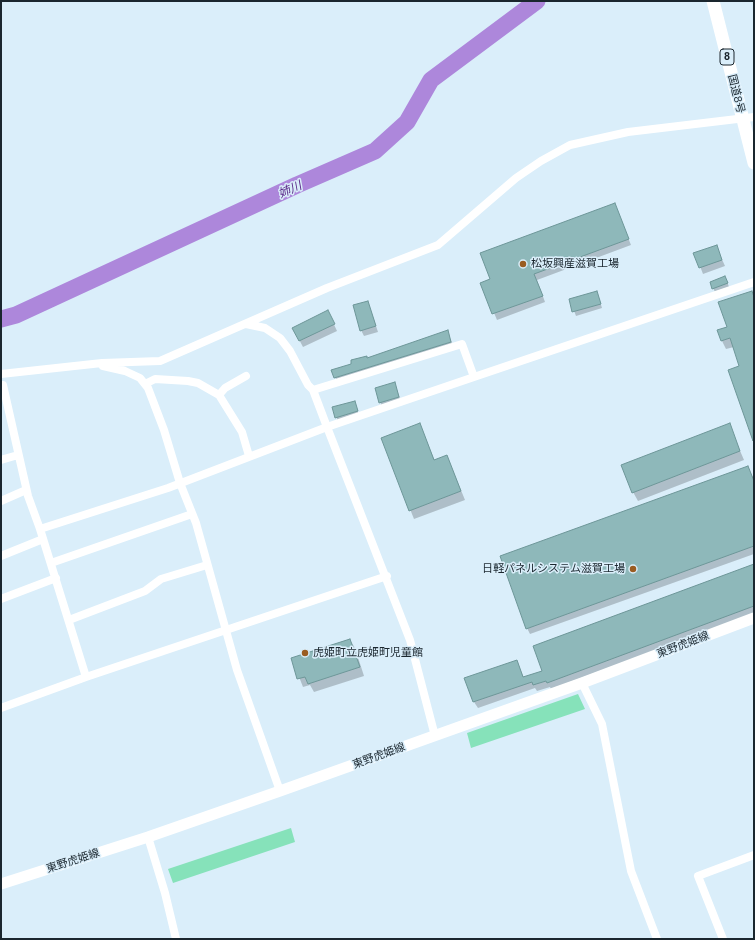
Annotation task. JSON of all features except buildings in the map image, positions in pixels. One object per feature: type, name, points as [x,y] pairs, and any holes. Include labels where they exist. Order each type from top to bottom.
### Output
[{"type":"highway","name":"国道8号","points":[[713,1],[745,116],[754,163]]},
{"type":"main road","name":"東野虎姫線","points":[[1,884],[148,837],[280,791],[582,683],[754,618]]},
{"type":"street","points":[[1,374],[96,364],[160,361],[327,288],[438,245],[516,178],[541,161],[570,145],[628,132],[745,116]]},
{"type":"street","points":[[40,529],[168,488],[327,427],[754,282]]},
{"type":"street","points":[[246,324],[265,328],[280,338],[290,351],[308,385],[313,390],[387,576],[410,640],[435,736]]},
{"type":"street","points":[[313,390],[462,344],[474,377]]},
{"type":"street","points":[[96,364],[125,371],[140,378],[145,384],[158,413],[180,483],[192,514],[224,630],[280,791]]},
{"type":"street","points":[[219,395],[225,388],[246,376]]},
{"type":"street","points":[[145,384],[155,379],[188,381],[198,383],[219,395],[242,432],[250,456]]},
{"type":"street","points":[[1,385],[3,385],[26,490],[56,578],[86,677]]},
{"type":"street","points":[[1,460],[18,455]]},
{"type":"street","points":[[1,501],[26,490]]},
{"type":"street","points":[[51,564],[192,514]]},
{"type":"street","points":[[1,556],[43,539]]},
{"type":"street","points":[[69,620],[145,591],[161,580],[207,565]]},
{"type":"street","points":[[1,708],[86,677],[387,576]]},
{"type":"street","points":[[1,599],[56,578]]},
{"type":"street","points":[[582,683],[602,724],[631,871],[657,939]]},
{"type":"street","points":[[148,837],[165,893],[176,939]]},
{"type":"street","points":[[723,939],[698,876],[754,855]]},
{"type":"green space","points":[[578,694],[585,709],[471,748],[467,733]]},
{"type":"green space","points":[[291,828],[295,842],[173,883],[168,869]]},
{"type":"waterway","name":"姉川","points":[[1,319],[16,315],[297,185],[375,151],[407,122],[431,80],[537,1]]},
{"type":"place","name":"松坂興産滋賀工場","points":[[523,264]]},
{"type":"place","name":"日軽パネルシステム滋賀工場","points":[[633,569]]},
{"type":"place","name":"虎姫町立虎姫町児童館","points":[[305,653]]}]
